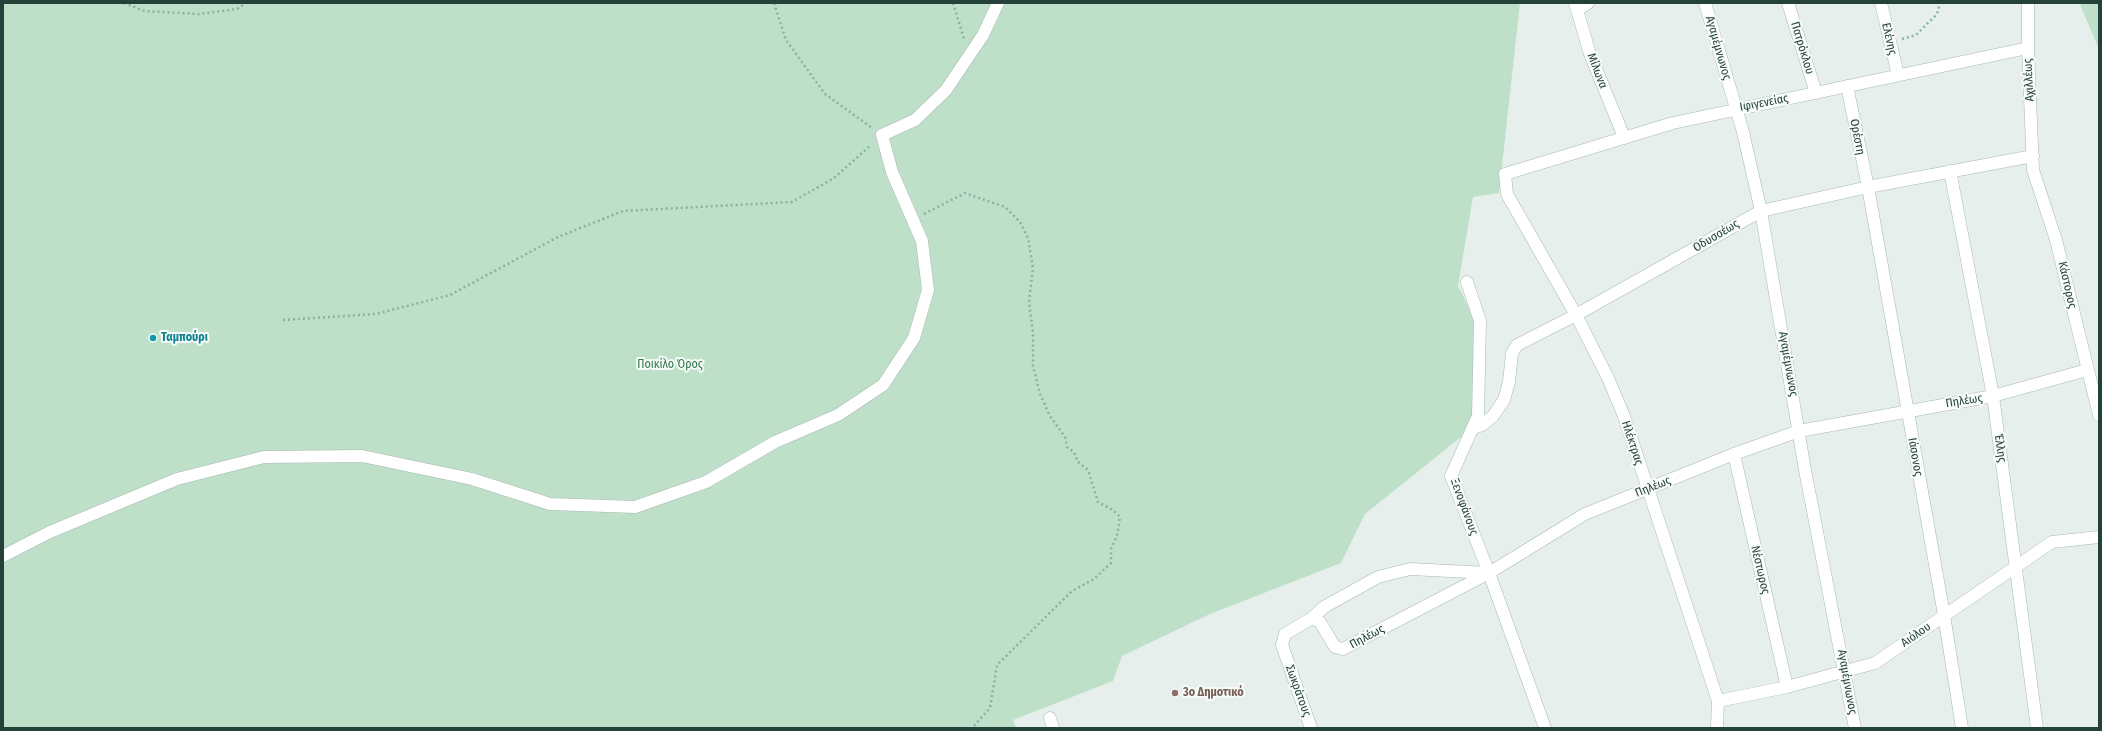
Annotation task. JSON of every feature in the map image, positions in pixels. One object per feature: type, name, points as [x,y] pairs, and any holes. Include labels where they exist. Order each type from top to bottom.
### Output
[{"type":"street","points":[[3,556],[50,532],[177,479],[264,456],[362,456],[472,479],[550,504],[635,506],[706,482],[775,442],[838,415],[882,385],[914,338],[928,290],[922,241],[892,172],[882,134],[915,120],[946,90],[983,35],[998,3]]},
{"type":"street","points":[[1576,7],[1588,3]]},
{"type":"street","name":"Αγαμέμνωνος","points":[[1705,3],[1736,109],[1751,165],[1761,211],[1805,470],[1846,672],[1855,728]]},
{"type":"street","name":"Πατρόκλου","points":[[1788,3],[1816,93]]},
{"type":"street","name":"Ελένης","points":[[1882,3],[1898,75]]},
{"type":"street","name":"Αχιλλέως","points":[[2028,3],[2028,48],[2033,156]]},
{"type":"street","name":"Μίλωνα","points":[[1576,7],[1590,54],[1624,137]]},
{"type":"street","name":"Ιφιγενείας","points":[[1505,174],[1673,122],[2028,48]]},
{"type":"street","name":"Ορέστη","points":[[1847,86],[1868,187]]},
{"type":"street","name":"Οδυσσέως","points":[[1473,428],[1482,425],[1493,416],[1504,400],[1509,382],[1512,353],[1517,345],[1576,315],[1761,211],[1868,187],[2033,156]]},
{"type":"street","name":"Κάστορος","points":[[2033,156],[2033,170],[2056,240],[2087,370],[2099,413]]},
{"type":"street","name":"Έλλης","points":[[1950,171],[1993,396],[2036,728]]},
{"type":"street","name":"Ηλέκτρας","points":[[1505,174],[1507,194],[1576,315],[1608,378],[1624,416],[1647,490],[1718,701],[1717,728]]},
{"type":"street","name":"Ιάσονος","points":[[1868,187],[1906,411],[1944,615],[1962,728]]},
{"type":"street","name":"Ξενοφάνους","points":[[1467,282],[1480,321],[1478,416],[1451,476],[1489,573],[1545,728]]},
{"type":"street","name":"Πηλέως","points":[[1312,618],[1320,622],[1335,647],[1343,649],[1489,573],[1585,514],[1734,454],[1799,431],[1993,396],[2087,370]]},
{"type":"street","name":"Νέστωρος","points":[[1734,454],[1787,687]]},
{"type":"street","name":"Αιόλου","points":[[1718,701],[1787,687],[1875,663],[2052,542],[2099,537]]},
{"type":"street","points":[[1312,618],[1324,607],[1378,578],[1410,569],[1489,573]]},
{"type":"street","name":"Σωκράτους","points":[[1311,728],[1282,645],[1285,634],[1312,618]]},
{"type":"path","points":[[124,3],[145,11],[199,14],[237,9],[246,3]]},
{"type":"path","points":[[283,320],[376,314],[450,295],[558,238],[623,211],[792,202],[834,178],[882,134],[826,94],[786,40],[774,3]]},
{"type":"path","points":[[954,3],[966,47],[971,53]]},
{"type":"path","points":[[1889,38],[1896,41],[1916,35],[1937,14],[1940,3]]},
{"type":"path","points":[[912,219],[965,193],[1005,207],[1020,222],[1028,238],[1033,268],[1029,302],[1033,333],[1033,366],[1040,394],[1050,416],[1065,437],[1067,447],[1074,452],[1078,462],[1088,470],[1098,502],[1113,510],[1120,516],[1117,536],[1110,549],[1111,563],[1094,578],[1072,591],[997,665],[990,708],[972,728]]},
{"type":"green space","name":"Ποικίλο Όρος","points":[[3,3],[1520,3],[1499,193],[1473,197],[1458,286],[1474,318],[1474,415],[1466,433],[1365,514],[1341,563],[1210,614],[1122,656],[1113,681],[1013,720],[1016,728],[3,728]]},
{"type":"green space","points":[[2080,3],[2099,3],[2099,49],[2081,7]]},
{"type":"place","name":"Ταμπούρι","points":[[153,338]]},
{"type":"place","name":"3ο Δημοτικό","points":[[1175,693]]}]
